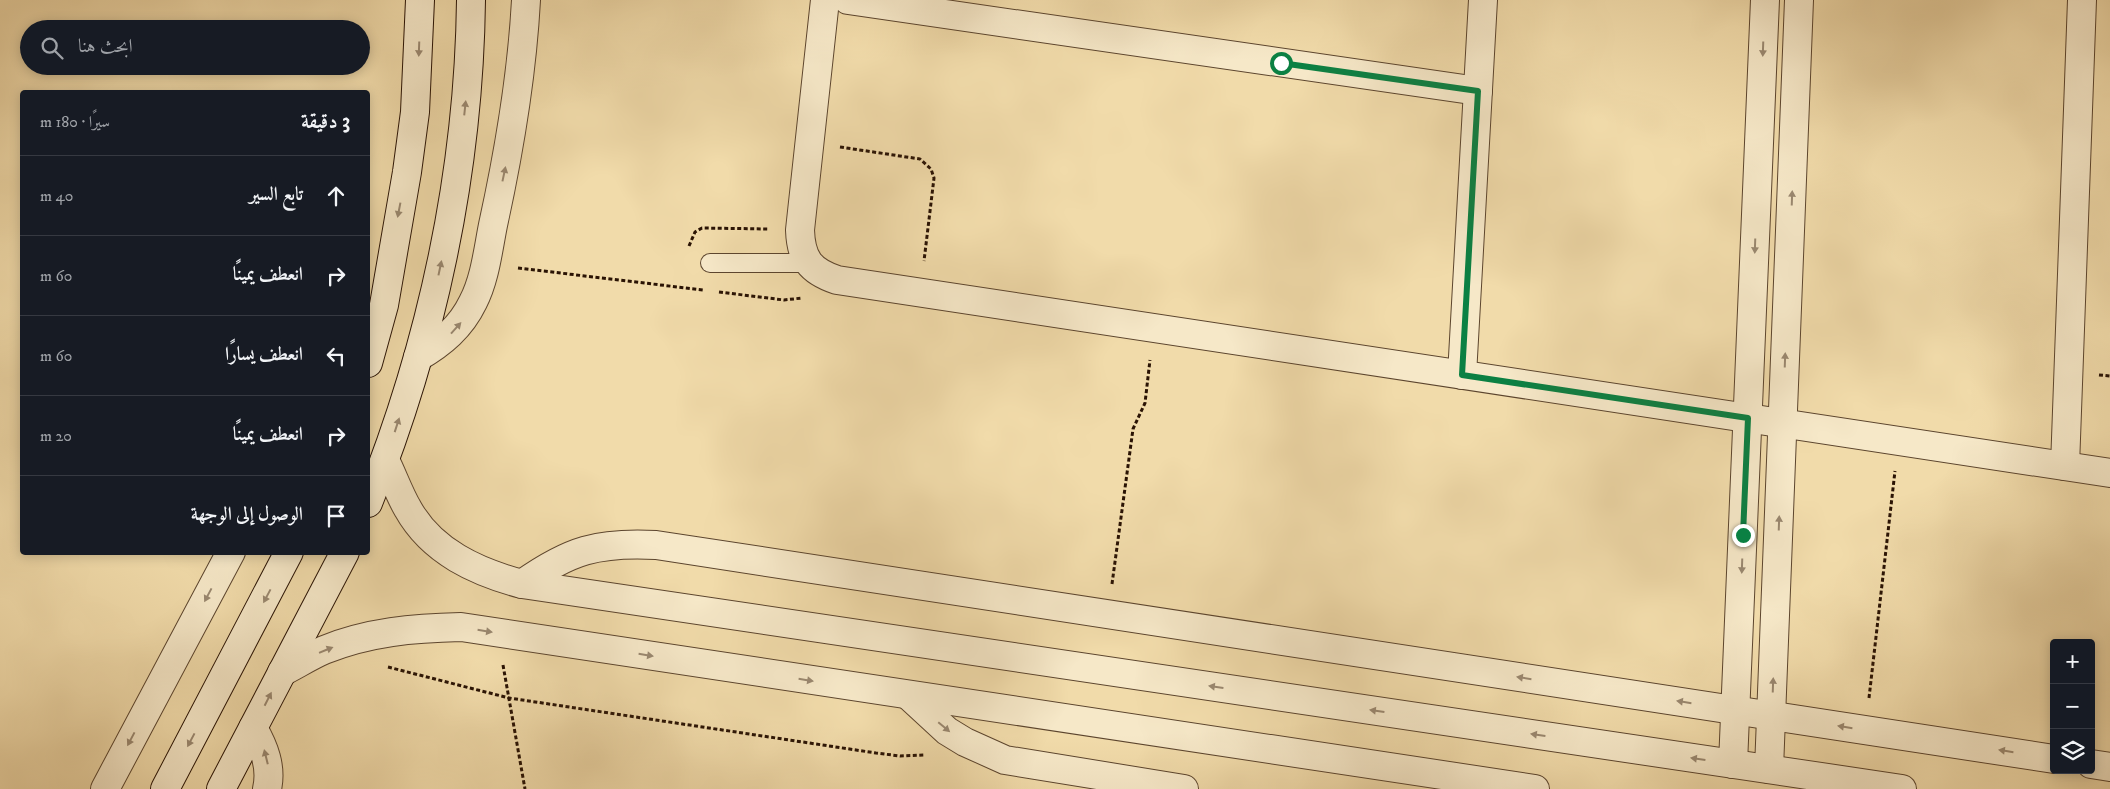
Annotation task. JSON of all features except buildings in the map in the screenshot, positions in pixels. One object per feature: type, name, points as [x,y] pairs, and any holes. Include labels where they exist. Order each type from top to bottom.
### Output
[{"type":"street","points":[[370,350],[376,309],[415,112],[420,0]]},
{"type":"street","points":[[370,498],[385,460],[418,357],[435,295],[459,160],[466,93],[471,0]]},
{"type":"street","points":[[418,357],[435,348],[463,321],[474,300],[485,264],[506,165],[526,0]]},
{"type":"street","points":[[825,0],[800,230],[800,247],[808,263],[821,275],[838,280],[2110,473]]},
{"type":"street","points":[[848,0],[1478,91]]},
{"type":"street","points":[[1462,375],[1483,0]]},
{"type":"street","points":[[1733,764],[1765,0]]},
{"type":"street","points":[[1770,769],[1799,0]]},
{"type":"street","points":[[2065,466],[2083,0]]},
{"type":"street","points":[[385,460],[409,511],[431,538],[458,560],[488,575],[522,584],[1902,789]]},
{"type":"street","points":[[522,584],[552,563],[584,549],[620,543],[656,545],[2050,758]]},
{"type":"street","points":[[105,789],[229,555]]},
{"type":"street","points":[[165,789],[287,555]]},
{"type":"street","points":[[221,789],[343,555]]},
{"type":"street","points":[[282,672],[324,650],[368,636],[414,628],[452,627],[1535,789]]},
{"type":"street","points":[[908,695],[947,730],[965,742],[992,755],[1026,765],[1184,789]]},
{"type":"street","points":[[253,728],[263,745],[268,764],[267,789]]},
{"type":"street","points":[[2095,765],[2110,767]]},
{"type":"lane","points":[[710,263],[808,263]]},
{"type":"path","points":[[810,142],[920,159],[931,169],[934,178],[920,292]]},
{"type":"path","points":[[485,264],[706,290]]},
{"type":"path","points":[[716,292],[784,300],[813,295],[838,280]]},
{"type":"path","points":[[1108,614],[1132,429],[1145,403],[1154,328]]},
{"type":"path","points":[[1865,730],[1899,441]]},
{"type":"path","points":[[498,633],[525,789]]},
{"type":"path","points":[[380,664],[509,698],[900,756],[924,755],[945,750],[965,742]]},
{"type":"route","points":[[1281,63],[1478,91],[1462,375],[1748,418],[1743,535]]}]
